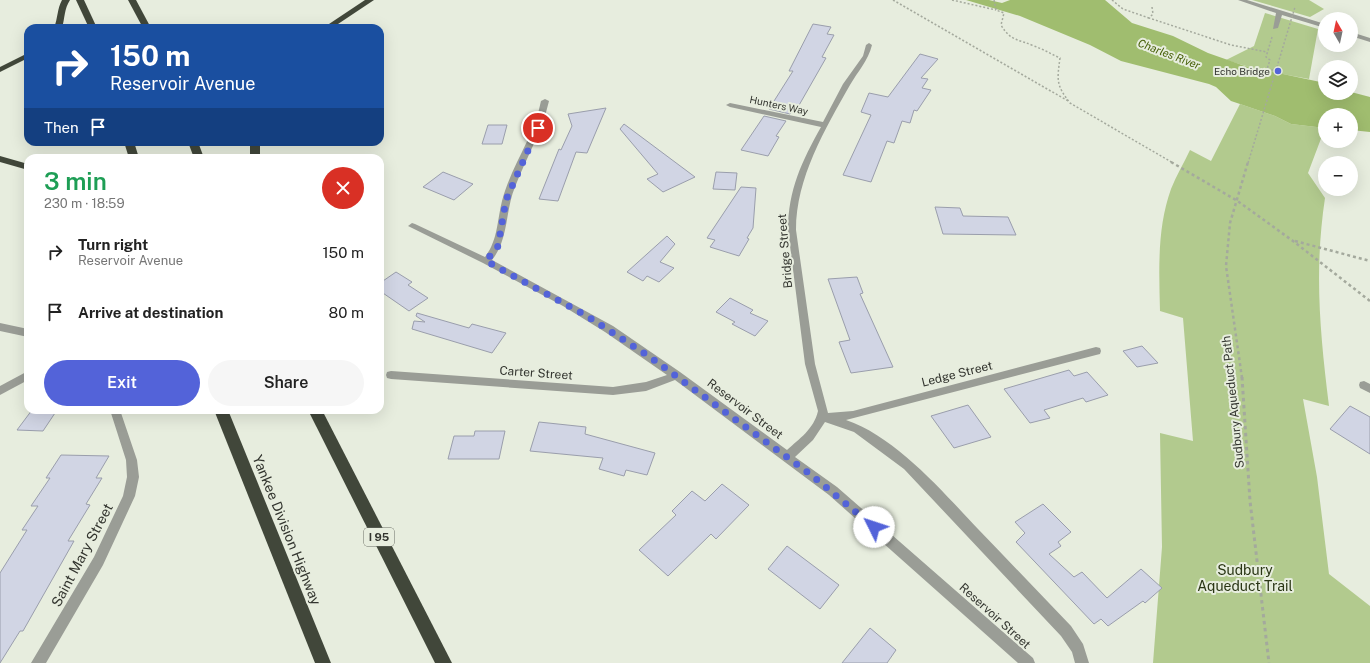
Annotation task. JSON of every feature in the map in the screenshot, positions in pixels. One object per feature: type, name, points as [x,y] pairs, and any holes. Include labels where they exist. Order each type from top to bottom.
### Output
[{"type":"highway","points":[[60,24],[62,19],[61,9],[66,0]]},
{"type":"highway","points":[[80,0],[91,24]]},
{"type":"highway","points":[[132,0],[145,24]]},
{"type":"highway","points":[[333,24],[370,0]]},
{"type":"highway","points":[[0,70],[24,57]]},
{"type":"highway","points":[[0,159],[24,166]]},
{"type":"highway","name":"Yankee Division Highway","points":[[223,414],[323,663]]},
{"type":"highway","name":"I 95","points":[[317,414],[444,663]]},
{"type":"street","points":[[1241,0],[1318,24]]},
{"type":"street","points":[[1275,28],[1280,13]]},
{"type":"street","points":[[1358,36],[1370,40]]},
{"type":"street","name":"Bridge Street","points":[[823,417],[822,403],[810,364],[792,220],[794,200],[799,180],[824,125],[847,84],[866,56],[869,45]]},
{"type":"street","points":[[486,261],[498,246],[506,200],[537,133],[545,101]]},
{"type":"street","name":"Hunters Way","points":[[730,105],[824,125]]},
{"type":"street","name":"Reservoir Street","points":[[412,226],[486,261],[587,316],[676,375],[787,457],[863,517],[1028,663]]},
{"type":"street","points":[[0,327],[24,332]]},
{"type":"street","name":"Ledge Street","points":[[823,417],[854,415],[1096,351]]},
{"type":"street","name":"Carter Street","points":[[391,376],[613,391],[644,388],[667,380],[676,375]]},
{"type":"street","points":[[0,391],[24,377]]},
{"type":"street","name":"Saint Mary Street","points":[[38,663],[104,551],[121,516],[131,487],[133,476],[130,457],[116,414]]},
{"type":"street","points":[[787,457],[816,429],[823,417],[858,429],[908,465],[942,499],[1066,631],[1078,649],[1082,663]]},
{"type":"path","points":[[894,0],[1236,200],[1293,240],[1370,301]]},
{"type":"path","points":[[952,0],[1004,13],[1001,24],[1009,36],[1060,58],[1057,78],[1060,90],[1070,103]]},
{"type":"path","points":[[994,0],[996,10]]},
{"type":"path","points":[[1112,0],[1123,9],[1149,18],[1231,45],[1267,52]]},
{"type":"path","points":[[1149,18],[1152,14],[1152,6]]},
{"type":"path","name":"Sudbury Aqueduct Path","points":[[1269,663],[1250,501],[1242,377],[1227,278],[1227,236],[1236,200],[1296,6]]},
{"type":"path","points":[[1275,28],[1266,56],[1270,60],[1267,69],[1278,72]]},
{"type":"path","points":[[1293,240],[1370,261]]},
{"type":"green space","points":[[1252,0],[1309,0],[1324,9],[1310,17]]},
{"type":"green space","points":[[1265,13],[1318,29],[1309,79],[1256,69],[1226,60],[1254,46]]},
{"type":"green space","name":"Sudbury Aqueduct Trail","points":[[1240,104],[1275,116],[1291,124],[1318,127],[1318,147],[1308,173],[1318,188],[1318,196],[1324,196],[1325,198],[1319,277],[1323,353],[1329,406],[1303,399],[1317,477],[1329,574],[1370,606],[1370,663],[1153,663],[1162,547],[1160,433],[1193,441],[1183,318],[1160,311],[1159,280],[1161,234],[1166,204],[1171,189],[1190,150],[1211,161]]},
{"type":"water","name":"Charles River","points":[[966,0],[989,0],[1002,3],[1010,0],[1105,0],[1132,23],[1173,36],[1208,53],[1245,66],[1318,82],[1318,100],[1358,100],[1358,94],[1370,97],[1370,132],[1358,131],[1358,108],[1318,108],[1318,127],[1291,124],[1275,116],[1231,101],[1216,87],[1209,84],[1121,61],[1090,45],[1020,16]]},
{"type":"building","points":[[813,24],[831,27],[827,34],[834,35],[822,57],[826,58],[798,107],[795,107],[790,114],[769,109],[793,71],[789,71]]},
{"type":"building","points":[[920,54],[938,59],[921,78],[928,79],[922,88],[931,90],[917,111],[914,110],[910,123],[902,121],[894,143],[887,141],[871,182],[843,175],[871,115],[861,112],[869,93],[888,97]]},
{"type":"building","points":[[606,108],[587,153],[576,152],[558,201],[539,199],[559,149],[561,150],[572,126],[568,114]]},
{"type":"building","points":[[764,116],[786,121],[776,136],[779,137],[768,156],[741,150]]},
{"type":"building","points":[[624,124],[695,177],[663,192],[647,179],[658,174],[620,129]]},
{"type":"building","points":[[488,125],[507,125],[502,144],[482,144]]},
{"type":"building","points":[[443,172],[473,184],[454,200],[423,187]]},
{"type":"building","points":[[716,172],[737,173],[735,190],[713,189]]},
{"type":"building","points":[[741,187],[756,188],[753,228],[747,238],[749,239],[739,256],[710,247],[715,240],[707,238]]},
{"type":"building","points":[[935,207],[960,208],[963,216],[1008,217],[1016,235],[943,234]]},
{"type":"building","points":[[667,236],[675,244],[660,262],[674,268],[659,282],[647,276],[643,281],[627,272]]},
{"type":"building","points":[[396,272],[412,282],[408,285],[428,298],[409,311],[384,294],[384,280]]},
{"type":"building","points":[[857,277],[863,293],[860,294],[893,367],[851,373],[839,342],[850,340],[828,279]]},
{"type":"building","points":[[730,298],[753,310],[750,313],[768,321],[755,336],[732,324],[735,322],[716,312]]},
{"type":"building","points":[[417,313],[469,328],[472,324],[506,333],[492,353],[412,329],[414,321],[425,322],[416,316]]},
{"type":"building","points":[[1142,346],[1158,363],[1137,367],[1123,351]]},
{"type":"building","points":[[1069,370],[1074,376],[1087,372],[1108,395],[1086,402],[1083,398],[1044,410],[1050,418],[1030,423],[1004,389]]},
{"type":"building","points":[[968,405],[991,437],[954,448],[931,416]]},
{"type":"building","points":[[1350,406],[1370,417],[1370,454],[1330,429]]},
{"type":"building","points":[[29,414],[54,414],[43,431],[17,430]]},
{"type":"building","points":[[539,422],[586,427],[585,434],[655,453],[647,475],[626,470],[624,476],[599,469],[603,458],[530,451]]},
{"type":"building","points":[[475,431],[505,431],[499,459],[448,459],[454,436],[474,436]]},
{"type":"building","points":[[61,455],[109,456],[96,478],[102,478],[86,504],[90,505],[68,541],[74,541],[23,631],[20,631],[0,663],[0,573],[27,530],[22,530],[38,506],[31,506],[50,478],[46,478]]},
{"type":"building","points":[[722,484],[749,505],[716,539],[711,534],[668,576],[639,550],[676,515],[672,511],[692,491],[705,501]]},
{"type":"building","points":[[1043,504],[1071,532],[1058,542],[1061,546],[1049,554],[1074,577],[1082,572],[1107,598],[1141,569],[1162,588],[1145,603],[1143,601],[1108,626],[1101,619],[1094,624],[1016,542],[1025,533],[1015,522]]},
{"type":"building","points":[[787,546],[839,585],[820,609],[768,569]]},
{"type":"building","points":[[870,628],[896,650],[887,663],[842,663]]},
{"type":"place","name":"Echo Bridge","points":[[1278,71]]},
{"type":"route","points":[[538,128],[506,200],[498,246],[486,261],[587,316],[650,357],[703,394],[833,491],[874,527]]}]
